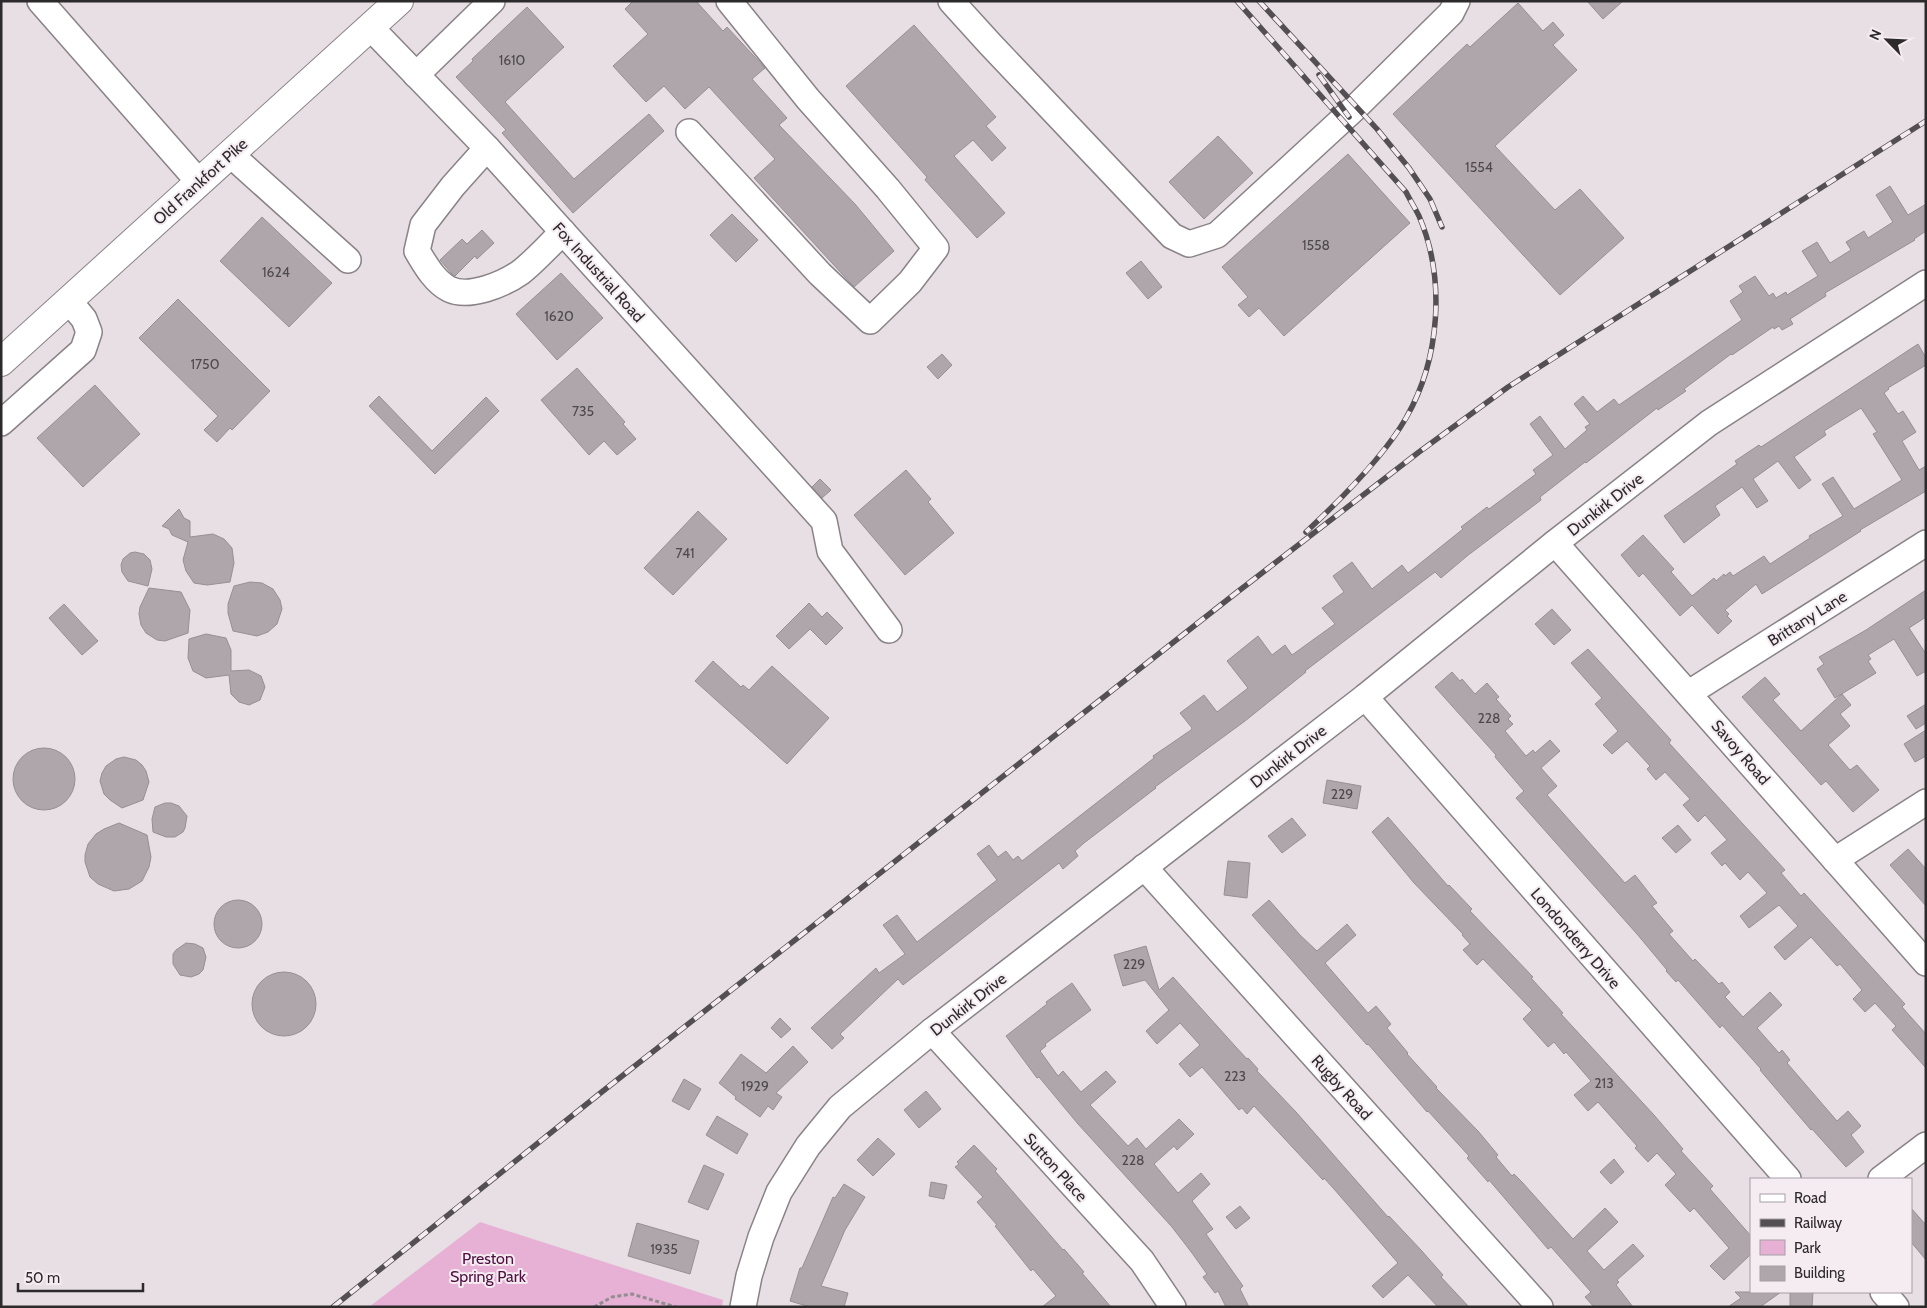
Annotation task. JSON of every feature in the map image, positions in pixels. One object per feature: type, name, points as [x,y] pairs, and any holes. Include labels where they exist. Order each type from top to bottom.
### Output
[{"type":"main road","name":"Old Frankfort Pike","points":[[1,362],[400,1]]},
{"type":"street","points":[[40,1],[199,182]]},
{"type":"street","points":[[416,75],[492,1]]},
{"type":"street","points":[[689,132],[820,274],[870,321],[910,282],[936,248],[888,189],[808,99],[729,1]]},
{"type":"street","points":[[951,1],[1172,236],[1189,244],[1217,235],[1252,204],[1363,100],[1451,12],[1458,1]]},
{"type":"street","name":"Fox Industrial Road","points":[[370,27],[487,148],[824,521],[830,551],[889,630]]},
{"type":"street","points":[[487,148],[453,186],[423,225],[417,251],[429,272],[449,289],[470,293],[494,286],[521,272],[563,232]]},
{"type":"street","points":[[230,154],[348,260]]},
{"type":"street","name":"Dunkirk Drive","points":[[743,1307],[749,1276],[761,1237],[779,1192],[808,1146],[840,1107],[932,1032],[1365,697],[1555,543],[1709,424],[1926,283]]},
{"type":"street","points":[[1,423],[82,350],[89,332],[84,319],[68,301]]},
{"type":"street","name":"Brittany Lane","points":[[1689,693],[1926,542]]},
{"type":"street","name":"Savoy Road","points":[[1555,543],[1926,963]]},
{"type":"street","name":"Londonderry Drive","points":[[1365,697],[1787,1178]]},
{"type":"street","points":[[1835,860],[1926,802]]},
{"type":"street","name":"Rugby Road","points":[[1144,867],[1540,1307]]},
{"type":"street","name":"Sutton Place","points":[[932,1032],[1142,1261],[1173,1307]]},
{"type":"street","points":[[1882,1178],[1926,1145]]},
{"type":"path","points":[[594,1307],[612,1297],[632,1294],[676,1307]]},
{"type":"green space","name":"Preston Spring Park","points":[[480,1222],[723,1300],[722,1307],[369,1307]]},
{"type":"building","points":[[633,1],[696,1],[723,31],[727,27],[765,68],[752,79],[787,118],[779,125],[855,204],[894,251],[854,287],[754,178],[775,159],[709,87],[685,109],[664,86],[646,102],[613,66],[648,34],[625,9]]},
{"type":"building","points":[[1587,1],[1623,1],[1603,19]]},
{"type":"building","points":[[1518,3],[1543,31],[1553,22],[1564,35],[1553,45],[1577,70],[1495,146],[1555,210],[1580,189],[1624,238],[1560,295],[1393,114],[1467,44],[1470,47]]},
{"type":"building","points":[[527,7],[564,47],[505,102],[574,179],[649,114],[664,131],[573,213],[502,133],[506,130],[456,77],[473,61],[472,59]]},
{"type":"building","points":[[914,25],[996,117],[986,126],[1006,148],[992,161],[973,140],[954,156],[1005,213],[977,238],[925,180],[927,177],[846,86]]},
{"type":"building","points":[[1218,136],[1253,173],[1204,219],[1169,182]]},
{"type":"building","points":[[1348,154],[1410,223],[1284,336],[1259,308],[1249,317],[1238,305],[1248,297],[1222,267]]},
{"type":"building","points":[[1890,186],[1908,215],[1926,204],[1926,231],[1915,240],[1825,293],[1826,296],[1790,319],[1793,324],[1782,330],[1779,326],[1774,329],[1773,327],[1731,354],[1684,389],[1686,391],[1658,410],[1657,408],[1585,462],[1540,497],[1541,500],[1441,578],[1435,572],[1305,671],[1245,721],[1155,787],[1084,843],[1075,851],[1078,856],[1063,869],[1059,863],[903,985],[898,979],[840,1034],[844,1038],[832,1049],[811,1028],[876,968],[879,973],[905,954],[883,925],[897,915],[917,942],[997,880],[977,854],[989,845],[998,857],[1006,851],[1013,860],[1018,856],[1022,861],[1154,758],[1153,756],[1191,730],[1192,728],[1180,713],[1204,695],[1217,712],[1248,688],[1227,661],[1258,636],[1272,655],[1285,645],[1292,655],[1335,624],[1322,608],[1344,592],[1333,576],[1352,562],[1372,589],[1402,565],[1408,573],[1463,529],[1461,527],[1536,474],[1533,470],[1553,455],[1530,424],[1540,416],[1565,449],[1587,430],[1585,427],[1590,424],[1574,404],[1583,396],[1597,412],[1614,399],[1619,405],[1742,320],[1730,301],[1743,292],[1739,286],[1755,276],[1769,296],[1773,293],[1776,298],[1786,292],[1787,295],[1818,276],[1802,251],[1817,242],[1830,263],[1851,250],[1846,242],[1864,231],[1868,238],[1893,222],[1876,195]]},
{"type":"building","points":[[732,214],[758,240],[736,262],[710,235]]},
{"type":"building","points":[[262,217],[332,283],[289,327],[220,261]]},
{"type":"building","points":[[482,230],[494,243],[477,259],[475,256],[455,276],[440,260],[462,239],[467,244]]},
{"type":"building","points":[[1141,261],[1162,287],[1148,299],[1126,273]]},
{"type":"building","points":[[561,273],[603,318],[557,360],[516,314]]},
{"type":"building","points":[[178,299],[270,391],[232,430],[230,428],[217,442],[204,430],[218,416],[139,338]]},
{"type":"building","points":[[1918,344],[1926,358],[1926,365],[1888,388],[1884,393],[1898,414],[1903,411],[1916,432],[1902,441],[1919,470],[1926,466],[1926,491],[1860,530],[1762,594],[1756,584],[1725,610],[1729,614],[1727,616],[1732,621],[1718,634],[1692,605],[1680,616],[1643,573],[1639,577],[1621,555],[1643,535],[1674,569],[1671,572],[1692,596],[1714,578],[1716,581],[1724,574],[1725,576],[1730,572],[1733,576],[1764,556],[1770,564],[1810,538],[1809,536],[1843,516],[1822,484],[1833,477],[1854,509],[1902,480],[1873,434],[1877,432],[1861,408],[1824,431],[1826,435],[1794,457],[1811,480],[1799,489],[1778,461],[1753,479],[1768,501],[1757,508],[1742,487],[1715,506],[1720,515],[1684,543],[1664,516],[1737,464],[1735,461],[1759,445],[1761,447]]},
{"type":"building","points":[[942,354],[952,365],[938,379],[927,367]]},
{"type":"building","points":[[577,368],[625,422],[623,424],[636,439],[617,455],[604,441],[589,455],[541,400]]},
{"type":"building","points":[[95,385],[140,434],[83,487],[37,438]]},
{"type":"building","points":[[379,396],[432,451],[486,397],[499,411],[435,474],[369,406]]},
{"type":"building","points":[[906,470],[931,499],[928,502],[954,533],[905,575],[854,515]]},
{"type":"building","points":[[820,479],[831,490],[822,498],[812,487]]},
{"type":"building","points":[[179,509],[184,518],[190,521],[190,537],[213,534],[224,539],[232,548],[234,563],[230,582],[207,585],[194,583],[186,571],[183,560],[188,542],[172,535],[169,529],[162,526]]},
{"type":"building","points":[[698,511],[727,539],[673,595],[644,568]]},
{"type":"building","points":[[130,553],[144,554],[150,560],[152,569],[148,586],[128,581],[122,572],[121,565],[123,559]]},
{"type":"building","points":[[250,582],[262,583],[273,589],[280,600],[282,609],[277,624],[268,632],[257,636],[233,631],[228,613],[228,604],[234,586]]},
{"type":"building","points":[[149,588],[181,592],[190,610],[188,633],[165,641],[157,640],[146,633],[141,625],[139,614],[140,607]]},
{"type":"building","points":[[1926,590],[1926,617],[1909,628],[1926,654],[1926,671],[1917,676],[1894,639],[1868,655],[1871,659],[1868,661],[1876,673],[1835,698],[1817,669],[1824,664],[1819,657],[1866,630]]},
{"type":"building","points":[[809,603],[822,617],[827,612],[843,628],[826,645],[810,629],[789,649],[776,636]]},
{"type":"building","points":[[64,604],[98,641],[82,655],[49,618]]},
{"type":"building","points":[[1552,609],[1571,630],[1554,645],[1535,624]]},
{"type":"building","points":[[206,634],[226,638],[231,650],[231,671],[249,670],[261,676],[265,687],[260,700],[249,705],[239,702],[231,694],[229,675],[206,678],[193,671],[188,658],[189,639]]},
{"type":"building","points":[[1588,649],[1671,740],[1669,743],[1785,870],[1781,873],[1801,896],[1804,893],[1905,1004],[1902,1007],[1926,1034],[1926,1068],[1892,1030],[1896,1026],[1875,1003],[1865,1012],[1853,999],[1862,990],[1840,964],[1837,966],[1811,937],[1785,960],[1774,947],[1798,926],[1779,905],[1749,928],[1740,916],[1767,893],[1748,872],[1740,880],[1725,863],[1722,866],[1711,853],[1727,840],[1705,815],[1698,822],[1683,805],[1690,799],[1665,772],[1656,780],[1647,769],[1650,766],[1627,741],[1612,754],[1603,745],[1618,731],[1595,704],[1602,698],[1571,663]]},
{"type":"building","points":[[713,661],[741,687],[743,685],[749,690],[772,666],[829,718],[787,764],[695,681]]},
{"type":"building","points":[[1452,672],[1460,681],[1462,679],[1475,694],[1487,683],[1499,697],[1496,699],[1511,716],[1508,719],[1513,724],[1505,731],[1526,756],[1533,750],[1535,753],[1550,740],[1560,751],[1541,768],[1557,786],[1547,795],[1625,883],[1635,875],[1657,903],[1652,906],[1673,931],[1669,934],[1693,961],[1695,959],[1719,984],[1722,982],[1730,992],[1725,997],[1743,1017],[1770,992],[1782,1005],[1757,1028],[1779,1053],[1782,1050],[1790,1060],[1787,1063],[1837,1121],[1848,1111],[1861,1126],[1851,1135],[1864,1152],[1846,1167],[1811,1130],[1722,1025],[1720,1028],[1678,980],[1676,982],[1666,971],[1637,934],[1516,798],[1524,791],[1495,757],[1496,755],[1435,687]]},
{"type":"building","points":[[1765,677],[1780,694],[1773,700],[1801,731],[1842,694],[1851,705],[1840,714],[1850,726],[1828,745],[1850,770],[1857,765],[1879,790],[1853,812],[1826,781],[1821,785],[1742,697]]},
{"type":"building","points":[[1926,704],[1926,723],[1916,729],[1907,716]]},
{"type":"building","points":[[1926,730],[1926,756],[1915,762],[1904,744]]},
{"type":"building","points":[[44,748],[56,751],[66,757],[72,767],[75,779],[72,791],[66,801],[56,807],[44,810],[32,807],[22,801],[16,791],[13,779],[16,767],[22,757],[32,751]]},
{"type":"building","points":[[124,757],[136,760],[142,765],[149,782],[143,800],[122,808],[104,794],[100,781],[106,766],[116,759]]},
{"type":"building","points":[[1327,780],[1361,786],[1357,809],[1323,803]]},
{"type":"building","points":[[165,803],[179,806],[187,816],[183,832],[175,837],[166,837],[153,832],[152,819],[155,807]]},
{"type":"building","points":[[1388,817],[1448,886],[1472,909],[1470,911],[1533,977],[1531,978],[1563,1013],[1561,1014],[1654,1115],[1683,1149],[1681,1151],[1713,1186],[1710,1189],[1750,1235],[1750,1255],[1724,1280],[1710,1266],[1729,1248],[1694,1208],[1690,1212],[1665,1185],[1676,1174],[1657,1153],[1648,1162],[1635,1148],[1637,1146],[1598,1102],[1588,1111],[1574,1095],[1591,1081],[1566,1052],[1564,1054],[1554,1042],[1548,1047],[1523,1019],[1532,1010],[1483,959],[1477,965],[1463,950],[1470,944],[1463,934],[1414,883],[1372,832]]},
{"type":"building","points":[[1292,818],[1306,835],[1282,853],[1268,836]]},
{"type":"building","points":[[119,823],[147,835],[151,857],[149,867],[142,881],[129,889],[114,891],[98,884],[90,877],[85,862],[85,855],[88,844],[96,834]]},
{"type":"building","points":[[1678,825],[1691,840],[1676,853],[1662,838]]},
{"type":"building","points":[[1908,849],[1926,869],[1926,906],[1890,865]]},
{"type":"building","points":[[1228,861],[1250,863],[1247,898],[1224,895]]},
{"type":"building","points":[[238,900],[247,902],[255,907],[260,915],[262,924],[260,933],[255,941],[247,946],[238,948],[229,946],[221,941],[216,933],[214,924],[216,915],[221,907],[229,902]]},
{"type":"building","points":[[1269,900],[1317,951],[1347,924],[1356,935],[1325,963],[1368,1013],[1376,1006],[1391,1024],[1387,1028],[1407,1054],[1436,1088],[1478,1131],[1512,1176],[1514,1174],[1522,1182],[1573,1239],[1605,1208],[1618,1222],[1587,1251],[1604,1270],[1633,1244],[1644,1256],[1617,1280],[1619,1282],[1616,1285],[1633,1307],[1594,1307],[1585,1297],[1591,1292],[1551,1247],[1548,1249],[1489,1180],[1488,1182],[1467,1158],[1469,1156],[1427,1112],[1252,915]]},
{"type":"building","points":[[186,943],[195,944],[203,948],[206,957],[203,970],[191,977],[180,975],[173,964],[173,954]]},
{"type":"building","points":[[1146,946],[1159,990],[1173,977],[1258,1069],[1257,1071],[1296,1112],[1388,1217],[1421,1250],[1443,1275],[1441,1277],[1469,1307],[1438,1307],[1408,1275],[1383,1298],[1372,1286],[1398,1263],[1334,1189],[1324,1178],[1323,1180],[1254,1106],[1247,1114],[1242,1108],[1239,1110],[1202,1067],[1190,1077],[1179,1064],[1200,1045],[1180,1023],[1157,1044],[1146,1031],[1169,1010],[1145,980],[1123,986],[1114,955]]},
{"type":"building","points":[[284,972],[302,978],[310,986],[316,1004],[310,1022],[302,1030],[284,1036],[266,1030],[258,1022],[252,1004],[258,986],[266,978]]},
{"type":"building","points":[[1072,983],[1091,1010],[1045,1044],[1046,1046],[1040,1051],[1058,1076],[1063,1071],[1081,1092],[1106,1071],[1116,1082],[1090,1105],[1128,1146],[1137,1138],[1146,1149],[1179,1119],[1194,1134],[1177,1150],[1174,1146],[1154,1164],[1178,1193],[1201,1173],[1210,1184],[1192,1201],[1213,1229],[1206,1234],[1243,1286],[1240,1289],[1249,1307],[1226,1307],[1218,1291],[1215,1293],[1203,1277],[1207,1274],[1172,1227],[1078,1124],[1039,1077],[1037,1078],[1006,1036]]},
{"type":"building","points":[[780,1018],[791,1029],[781,1038],[771,1028]]},
{"type":"building","points":[[793,1046],[808,1062],[776,1093],[782,1097],[773,1110],[768,1106],[760,1117],[735,1099],[736,1097],[719,1083],[741,1054],[766,1073]]},
{"type":"building","points":[[684,1079],[701,1089],[689,1110],[672,1101]]},
{"type":"building","points":[[926,1091],[941,1109],[919,1128],[904,1110]]},
{"type":"building","points":[[717,1116],[748,1134],[737,1154],[706,1135]]},
{"type":"building","points":[[878,1138],[895,1154],[873,1176],[857,1160]]},
{"type":"building","points":[[974,1145],[997,1169],[995,1171],[1084,1272],[1082,1273],[1111,1307],[1042,1307],[1056,1296],[1033,1269],[1031,1271],[995,1226],[997,1225],[977,1202],[983,1197],[955,1167],[959,1164],[957,1162]]},
{"type":"building","points":[[1614,1159],[1624,1172],[1611,1184],[1600,1172]]},
{"type":"building","points":[[704,1165],[724,1174],[708,1210],[688,1202]]},
{"type":"building","points":[[931,1182],[947,1185],[944,1199],[929,1196]]},
{"type":"building","points":[[844,1184],[865,1197],[845,1230],[821,1286],[848,1293],[844,1307],[810,1307],[790,1301],[800,1268],[802,1268],[833,1197],[835,1198]]},
{"type":"building","points":[[1240,1206],[1250,1218],[1236,1229],[1226,1217]]},
{"type":"building","points":[[1912,1209],[1926,1225],[1926,1260],[1912,1243]]},
{"type":"building","points":[[637,1223],[699,1241],[690,1274],[628,1256]]},
{"type":"building","points":[[1735,1292],[1780,1293],[1760,1307],[1728,1307],[1741,1298]]},
{"type":"building","points":[[1790,1293],[1813,1293],[1812,1307],[1790,1307]]},
{"type":"railway","points":[[1237,1],[1406,192],[1419,216],[1428,240],[1433,266],[1436,292],[1432,345],[1417,395],[1406,418],[1386,447],[1346,493],[1306,532]]},
{"type":"railway","points":[[1259,1],[1377,129],[1409,168],[1430,199],[1442,227]]},
{"type":"railway","points":[[1319,75],[1349,117]]},
{"type":"railway","points":[[333,1307],[603,1091],[1236,593],[1419,452],[1508,387],[1926,121]]}]
